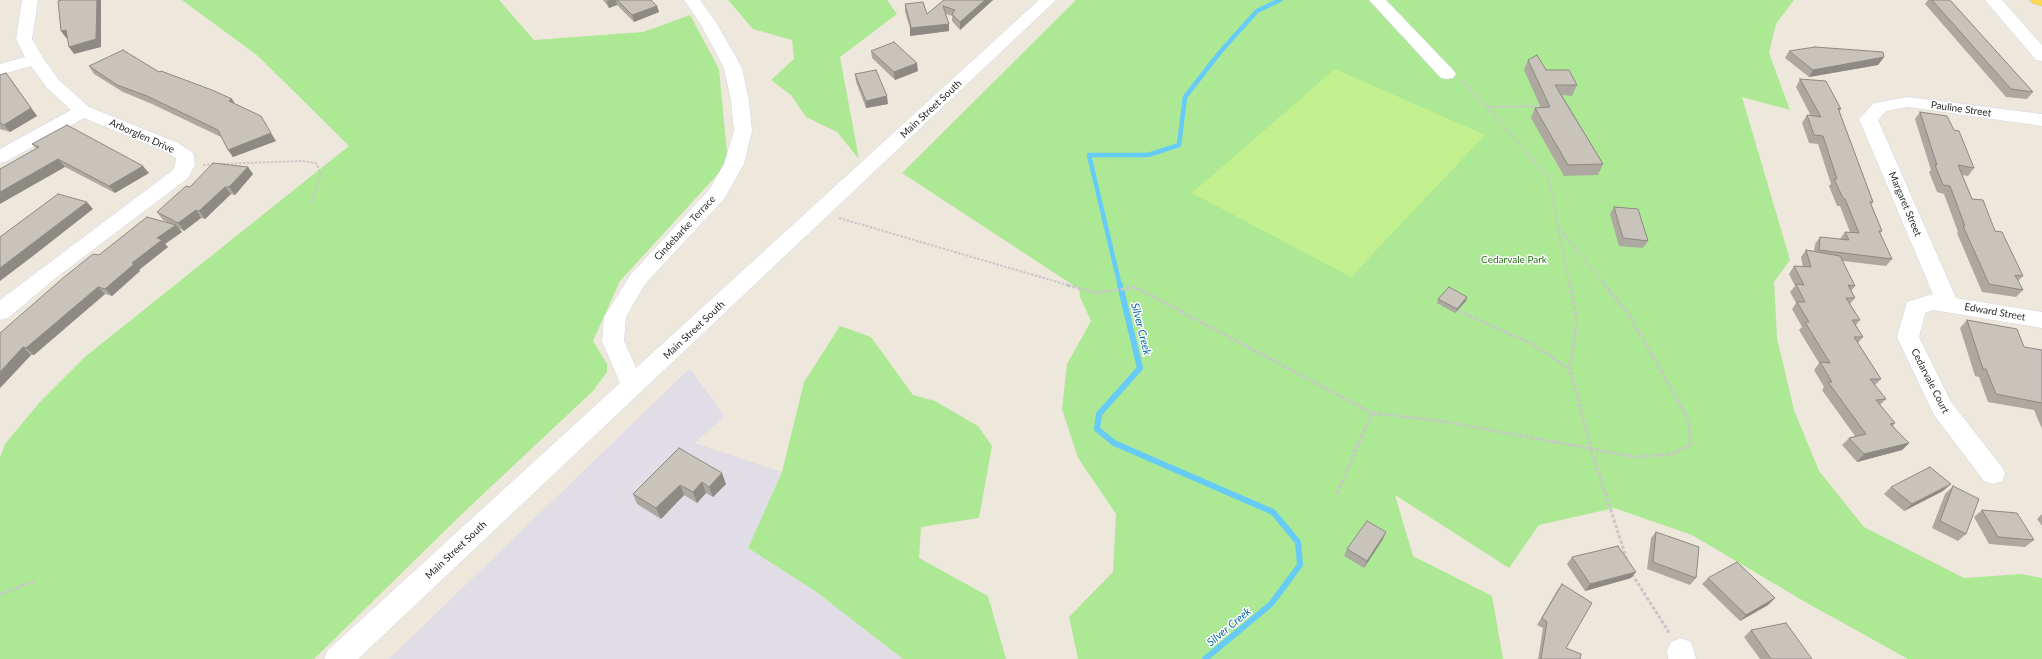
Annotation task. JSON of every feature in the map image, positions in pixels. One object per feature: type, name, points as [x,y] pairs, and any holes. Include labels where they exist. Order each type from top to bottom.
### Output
[{"type":"main road","points":[[2038,0],[2042,1]]},
{"type":"street","name":"Arborglen Drive","points":[[30,0],[24,39],[35,59],[54,84],[84,111],[171,147],[185,156],[185,165]]},
{"type":"street","name":"Cindebarke Terrace","points":[[633,387],[613,341],[614,317],[638,279],[717,194],[734,164],[743,131],[740,101],[733,68],[708,22],[692,0]]},
{"type":"street","name":"Main Street South","points":[[338,659],[633,387],[1048,0]]},
{"type":"street","points":[[1377,0],[1454,76]]},
{"type":"street","points":[[1993,0],[2042,56]]},
{"type":"street","points":[[0,70],[35,59]]},
{"type":"street","name":"Pauline Street","points":[[1880,107],[1908,102],[2042,120]]},
{"type":"street","name":"Margaret Street","points":[[1880,107],[1868,119],[1948,304]]},
{"type":"street","points":[[0,156],[84,111]]},
{"type":"street","points":[[0,312],[50,272],[181,174],[185,165]]},
{"type":"street","name":"Cedarvale Court","points":[[1948,304],[1932,302],[1915,308],[1908,337],[1942,408],[1993,474]]},
{"type":"street","name":"Edward Street","points":[[1948,304],[2042,320]]},
{"type":"path","points":[[1454,76],[1487,107],[1549,179],[1577,321],[1570,369],[1591,449],[1632,574],[1682,655]]},
{"type":"path","points":[[1487,107],[1547,106]]},
{"type":"path","points":[[185,165],[300,161],[316,163],[321,174],[311,205]]},
{"type":"path","points":[[836,217],[1096,293],[1135,287],[1372,413],[1441,421],[1636,457],[1673,454],[1691,444],[1688,419],[1628,313],[1558,227]]},
{"type":"path","points":[[1459,311],[1530,343],[1570,369]]},
{"type":"path","points":[[1337,493],[1372,413]]},
{"type":"path","points":[[0,594],[35,581]]},
{"type":"shaded area","points":[[690,368],[724,416],[695,443],[782,472],[748,548],[815,591],[903,659],[389,659]]},
{"type":"green space","points":[[182,0],[499,0],[534,40],[643,32],[690,15],[719,69],[728,163],[620,281],[593,341],[607,364],[607,372],[593,391],[465,511],[314,659],[0,659],[0,458],[5,444],[39,403],[86,356],[349,146],[258,56]]},
{"type":"green space","points":[[728,0],[887,0],[897,14],[840,57],[859,159],[837,132],[806,117],[791,95],[771,80],[794,59],[792,40],[753,29]]},
{"type":"green space","name":"Cedarvale Park","points":[[1076,0],[1794,0],[1776,24],[1769,53],[1790,110],[1742,97],[1790,260],[1774,282],[1777,338],[1794,410],[1819,471],[1864,527],[1964,578],[2021,574],[2042,578],[2042,659],[1908,659],[1807,603],[1692,535],[1614,508],[1539,525],[1509,568],[1395,495],[1413,556],[1492,596],[1503,659],[1078,659],[1069,617],[1113,572],[1116,514],[1078,458],[1062,409],[1067,364],[1091,321],[1080,297],[1079,289],[902,173]]},
{"type":"green space","points":[[1335,69],[1485,135],[1351,277],[1192,193]]},
{"type":"green space","points":[[840,326],[871,337],[913,395],[935,401],[978,426],[992,446],[979,518],[921,527],[919,558],[988,596],[1006,659],[903,659],[815,591],[748,548],[782,472],[804,382]]},
{"type":"building","points":[[97,0],[96,39],[69,47],[66,30],[61,31],[58,1]]},
{"type":"building","points":[[617,0],[651,0],[657,6],[632,15]]},
{"type":"building","points":[[944,0],[985,0],[960,22],[952,14],[955,10],[943,6],[949,24],[910,28],[905,4],[923,2],[927,14]]},
{"type":"building","points":[[1932,0],[1950,0],[2033,92],[2011,89]]},
{"type":"building","points":[[894,42],[917,63],[894,72],[871,51]]},
{"type":"building","points":[[1815,47],[1883,52],[1884,57],[1813,70],[1789,51]]},
{"type":"building","points":[[123,50],[159,72],[161,71],[232,99],[229,101],[261,116],[271,133],[228,150],[218,130],[147,96],[117,85],[89,66]]},
{"type":"building","points":[[1537,55],[1546,70],[1569,70],[1577,85],[1555,85],[1603,164],[1568,165],[1535,108],[1550,107],[1528,60]]},
{"type":"building","points":[[876,70],[887,96],[866,101],[855,74]]},
{"type":"building","points":[[6,73],[31,108],[4,125],[0,123],[0,75]]},
{"type":"building","points":[[1800,79],[1826,81],[1841,109],[1838,108],[1873,202],[1870,202],[1882,231],[1879,231],[1892,259],[1819,250],[1820,237],[1849,240],[1845,232],[1859,233],[1845,199],[1843,198],[1834,179],[1837,179],[1823,136],[1814,135],[1807,115],[1821,117]]},
{"type":"building","points":[[1920,112],[1947,116],[1954,130],[1959,131],[1974,168],[1958,165],[1972,199],[1983,200],[1995,231],[2002,232],[2023,276],[2015,275],[2023,290],[1989,284],[1963,226],[1965,226],[1950,186],[1943,185],[1935,165],[1937,165]]},
{"type":"building","points":[[67,125],[143,166],[109,186],[58,159],[0,192],[0,169],[39,147],[32,144]]},
{"type":"building","points":[[213,163],[248,167],[229,187],[225,187],[199,211],[196,210],[178,223],[157,212],[186,186],[190,187]]},
{"type":"building","points":[[58,194],[87,202],[0,268],[0,237]]},
{"type":"building","points":[[1614,207],[1638,209],[1648,241],[1623,238]]},
{"type":"building","points":[[147,217],[176,225],[157,238],[162,240],[132,263],[134,264],[105,289],[98,287],[26,348],[23,347],[0,372],[0,333],[93,254],[99,255]]},
{"type":"building","points":[[1806,250],[1840,256],[1855,286],[1848,285],[1855,298],[1846,298],[1860,320],[1852,320],[1863,337],[1854,337],[1881,379],[1870,379],[1886,399],[1876,400],[1895,423],[1890,424],[1909,443],[1864,454],[1849,438],[1866,434],[1828,382],[1832,382],[1820,362],[1830,363],[1805,322],[1809,322],[1797,302],[1805,302],[1796,284],[1804,285],[1794,266],[1811,267]]},
{"type":"building","points":[[1449,287],[1467,297],[1457,309],[1438,299]]},
{"type":"building","points":[[1967,320],[2017,329],[2024,347],[2042,350],[2042,403],[1996,394],[1986,369],[1983,369]]},
{"type":"building","points":[[679,448],[722,473],[709,487],[702,482],[693,492],[680,485],[656,508],[633,494]]},
{"type":"building","points":[[1930,467],[1951,484],[1912,504],[1891,487]]},
{"type":"building","points":[[1953,486],[1979,499],[1966,534],[1940,521]]},
{"type":"building","points":[[1982,510],[2017,513],[2034,540],[1998,537]]},
{"type":"building","points":[[1367,521],[1386,532],[1367,561],[1347,549]]},
{"type":"building","points":[[1656,532],[1699,547],[1696,578],[1653,562]]},
{"type":"building","points":[[1618,546],[1636,572],[1590,584],[1572,557]]},
{"type":"building","points":[[1737,562],[1775,598],[1746,615],[1708,578]]},
{"type":"building","points":[[1562,584],[1592,603],[1566,648],[1581,654],[1580,659],[1541,659],[1547,622],[1542,618]]},
{"type":"building","points":[[1786,623],[1812,659],[1771,659],[1751,630]]},
{"type":"waterway","name":"Silver Creek","points":[[1120,286],[1089,155],[1148,155],[1179,145],[1185,97],[1221,51],[1257,11],[1280,0]]},
{"type":"waterway","name":"Silver Creek","points":[[1120,285],[1140,368],[1099,414],[1097,429],[1114,443],[1273,512],[1298,542],[1300,565],[1271,604],[1205,659]]}]
